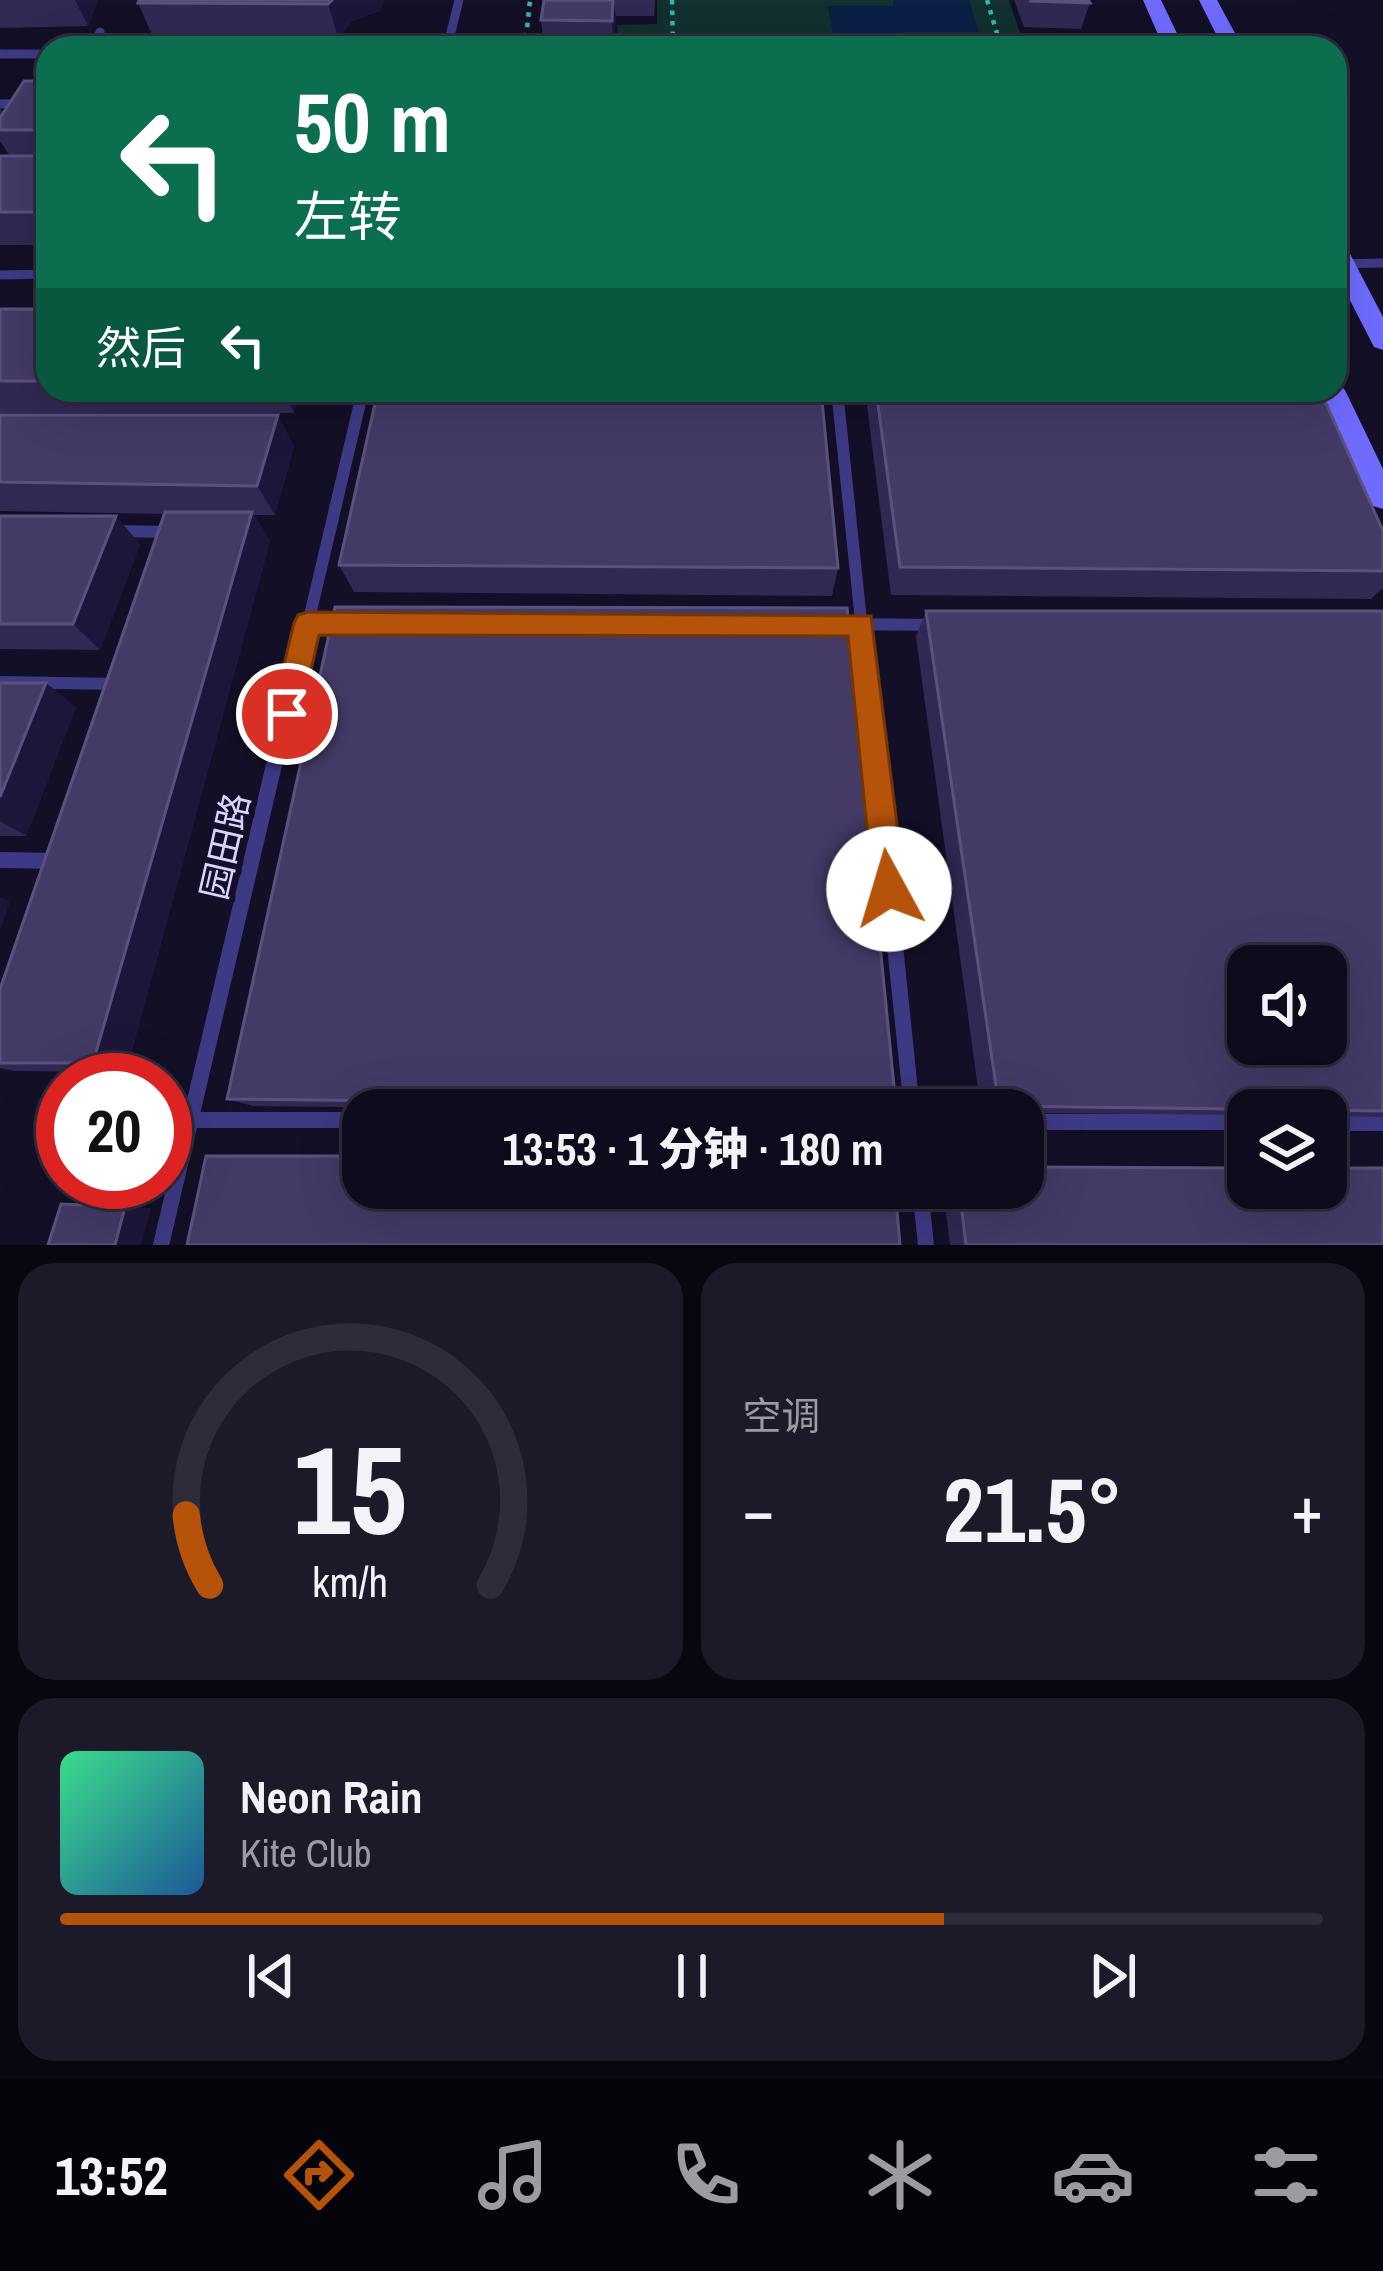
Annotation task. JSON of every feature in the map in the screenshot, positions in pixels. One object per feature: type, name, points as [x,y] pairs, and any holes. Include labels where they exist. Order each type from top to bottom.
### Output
[{"type":"main road","points":[[1152,0],[1168,36]]},
{"type":"main road","points":[[1208,0],[1227,36]]},
{"type":"main road","points":[[1347,275],[1383,341]]},
{"type":"main road","points":[[1338,402],[1383,498]]},
{"type":"lane","points":[[450,36],[459,0]]},
{"type":"lane","points":[[98,36],[100,32]]},
{"type":"lane","points":[[0,54],[36,54]]},
{"type":"lane","points":[[0,104],[36,104]]},
{"type":"lane","points":[[20,120],[30,104]]},
{"type":"lane","points":[[1347,259],[1383,263]]},
{"type":"lane","points":[[0,274],[36,274]]},
{"type":"lane","name":"园田路","points":[[192,1112],[360,402]]},
{"type":"lane","points":[[838,402],[910,1089]]},
{"type":"lane","points":[[164,553],[177,511]]},
{"type":"lane","points":[[106,531],[170,532]]},
{"type":"lane","points":[[308,623],[354,623]]},
{"type":"lane","points":[[815,624],[956,625]]},
{"type":"lane","points":[[114,706],[128,662]]},
{"type":"lane","points":[[0,682],[122,684]]},
{"type":"lane","points":[[52,883],[67,839]]},
{"type":"lane","points":[[0,860],[59,861]]},
{"type":"lane","points":[[192,1120],[342,1120]]},
{"type":"lane","points":[[1044,1122],[1227,1122]]},
{"type":"lane","points":[[1347,1123],[1383,1123]]},
{"type":"lane","name":"园田路","points":[[160,1245],[169,1209]]},
{"type":"lane","points":[[922,1209],[926,1245]]},
{"type":"path","points":[[526,36],[530,0]]},
{"type":"path","points":[[672,0],[673,36]]},
{"type":"path","points":[[987,0],[998,36]]},
{"type":"green space","points":[[657,0],[1009,0],[1021,36],[618,36],[617,25],[657,24]]},
{"type":"water","points":[[893,0],[969,0],[979,32],[833,36],[828,6],[893,6]]},
{"type":"building","points":[[139,0],[332,0],[328,4]]},
{"type":"building","points":[[544,0],[613,0],[612,21],[541,20]]},
{"type":"building","points":[[1088,0],[1090,3],[1031,1]]},
{"type":"building","points":[[24,81],[36,81],[36,130],[0,130],[0,118]]},
{"type":"building","points":[[0,156],[36,156],[36,212],[0,212]]},
{"type":"building","points":[[0,309],[36,309],[36,381],[0,381]]},
{"type":"building","points":[[375,402],[822,402],[838,568],[339,565]]},
{"type":"building","points":[[878,402],[1325,402],[1383,531],[1383,571],[900,567]]},
{"type":"building","points":[[0,415],[278,415],[257,486],[0,482]]},
{"type":"building","points":[[165,512],[252,512],[96,1053],[36,1053],[36,1063],[0,1063],[0,989]]},
{"type":"building","points":[[0,516],[116,516],[73,624],[0,624]]},
{"type":"building","points":[[335,607],[847,608],[894,1089],[342,1089],[342,1100],[227,1099]]},
{"type":"building","points":[[926,611],[1383,611],[1383,1111],[1347,1111],[1347,1089],[1227,1089],[1227,1109],[1044,1107],[1044,1089],[996,1089]]},
{"type":"building","points":[[0,683],[46,683],[0,797]]},
{"type":"building","points":[[206,1156],[342,1156],[342,1209],[897,1209],[900,1245],[187,1245]]},
{"type":"building","points":[[1044,1167],[1227,1168],[1227,1209],[1347,1209],[1347,1168],[1383,1168],[1383,1245],[966,1245],[962,1209],[1044,1209]]},
{"type":"building","points":[[59,1209],[124,1209],[115,1245],[48,1245]]},
{"type":"route","points":[[287,714],[308,623],[861,624],[889,889]]}]
